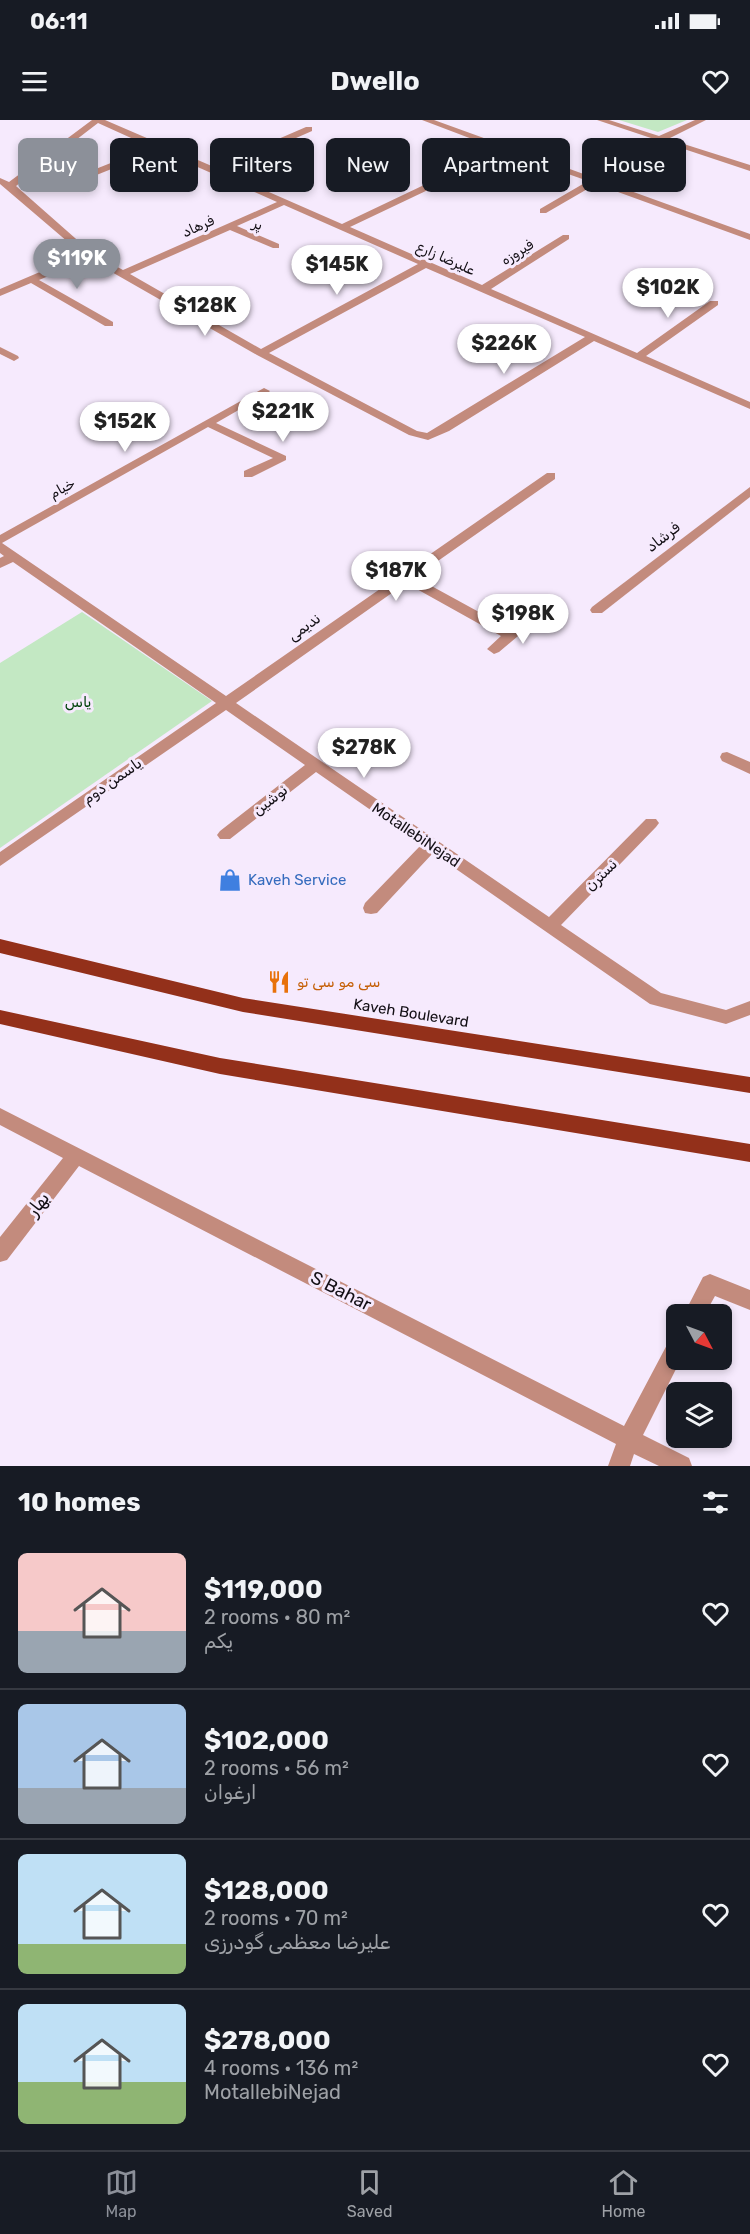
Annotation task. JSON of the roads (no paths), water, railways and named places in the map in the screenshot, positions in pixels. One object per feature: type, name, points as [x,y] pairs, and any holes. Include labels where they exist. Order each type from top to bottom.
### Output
[{"type":"main road","name":"Kaveh Boulevard","points":[[0,946],[243,1005],[750,1085]]},
{"type":"main road","points":[[0,1017],[220,1066],[750,1154]]},
{"type":"street","name":"علیرضا زارع","points":[[98,120],[138,138]]},
{"type":"street","points":[[10,186],[98,120]]},
{"type":"street","points":[[426,120],[475,138]]},
{"type":"street","points":[[601,120],[657,138]]},
{"type":"street","points":[[662,138],[702,120]]},
{"type":"street","points":[[288,138],[309,129]]},
{"type":"street","points":[[686,147],[750,168]]},
{"type":"street","points":[[0,181],[10,186],[89,255],[261,353],[412,434],[428,437],[445,429],[593,337]]},
{"type":"street","points":[[543,211],[582,188]]},
{"type":"street","points":[[343,228],[422,189]]},
{"type":"street","name":"علیرضا زارع","points":[[261,192],[750,406]]},
{"type":"street","points":[[625,192],[750,237]]},
{"type":"street","name":"فرهاد","points":[[122,274],[284,202]]},
{"type":"street","name":"پر","points":[[230,226],[276,246]]},
{"type":"street","name":"فیروزه","points":[[483,289],[566,237]]},
{"type":"street","points":[[0,293],[89,255]]},
{"type":"street","points":[[261,353],[426,264]]},
{"type":"street","points":[[32,280],[109,324]]},
{"type":"street","points":[[638,357],[714,303]]},
{"type":"street","points":[[0,350],[14,358]]},
{"type":"street","name":"خیام","points":[[0,540],[264,391]]},
{"type":"street","points":[[208,423],[282,458],[248,474]]},
{"type":"street","name":"ندیمی","points":[[223,703],[551,476]]},
{"type":"street","name":"فرشاد","points":[[597,610],[750,491]]},
{"type":"street","name":"MotallebiNejad","points":[[0,547],[7,560],[315,765],[656,999],[726,1017],[750,1008]]},
{"type":"street","points":[[405,577],[511,635]]},
{"type":"street","points":[[494,649],[533,616]]},
{"type":"street","name":"یاسمن دوم","points":[[0,860],[223,703]]},
{"type":"street","points":[[727,757],[750,769]]},
{"type":"street","name":"نوشین","points":[[225,835],[315,765]]},
{"type":"street","name":"نسترن","points":[[550,926],[651,823]]},
{"type":"street","points":[[370,908],[431,845]]},
{"type":"street","name":"S Bahar","points":[[0,1116],[681,1466]]},
{"type":"street","name":"بهار","points":[[0,1253],[76,1155]]},
{"type":"street","points":[[699,1304],[710,1284],[750,1300]]},
{"type":"street","points":[[619,1466],[629,1439],[666,1367]]},
{"type":"place","name":"Kaveh Service","points":[[230,880]]},
{"type":"place","name":"سی مو سی تو","points":[[279,982]]},
{"type":"park label","name":"یاس","points":[[78,702]]}]
